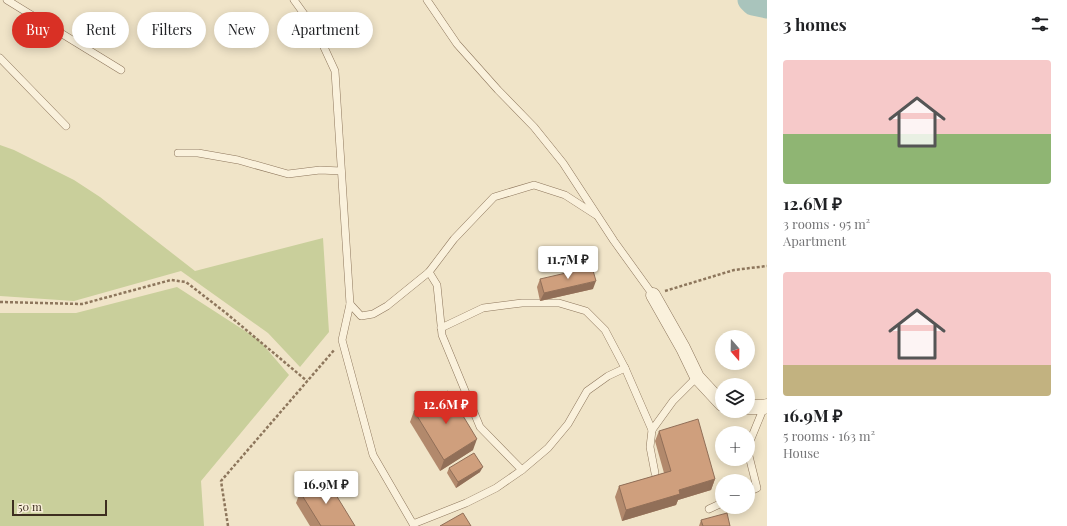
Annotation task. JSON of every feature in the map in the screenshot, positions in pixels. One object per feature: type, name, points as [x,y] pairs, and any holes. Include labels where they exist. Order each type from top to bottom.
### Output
[{"type":"street","points":[[653,295],[683,348],[697,377],[715,396]]},
{"type":"lane","points":[[6,0],[121,70]]},
{"type":"lane","points":[[294,0],[317,32],[335,71],[350,304],[342,340],[373,455],[413,524],[466,503],[496,488],[522,470],[548,448],[568,424],[587,391],[608,376],[625,368]]},
{"type":"lane","points":[[427,0],[457,44],[498,90],[534,127],[563,163],[596,215],[653,295]]},
{"type":"lane","points":[[0,58],[66,126]]},
{"type":"lane","points":[[178,153],[198,153],[238,160],[288,174],[320,170],[341,171]]},
{"type":"lane","points":[[350,304],[361,316],[373,314],[387,306],[429,272],[454,239],[494,197],[534,185],[564,195],[596,215]]},
{"type":"lane","points":[[429,272],[437,285],[442,335],[480,427],[522,470]]},
{"type":"lane","points":[[442,328],[483,308],[522,303],[559,303],[586,311],[605,330],[625,368],[652,430]]},
{"type":"lane","points":[[655,473],[650,447],[652,430],[673,401],[697,377]]},
{"type":"lane","points":[[755,430],[765,407]]},
{"type":"lane","points":[[755,480],[757,488],[755,489]]},
{"type":"lane","points":[[709,509],[715,506]]},
{"type":"path","points":[[653,295],[734,270],[767,266]]},
{"type":"path","points":[[0,302],[82,304],[171,280],[186,282],[226,313],[307,381]]},
{"type":"path","points":[[228,526],[222,481],[342,340]]},
{"type":"green space","points":[[0,145],[14,150],[74,180],[100,197],[195,271],[323,238],[329,332],[300,367],[268,333],[181,271],[74,301],[0,296]]},
{"type":"green space","points":[[177,287],[259,340],[289,375],[201,481],[204,526],[0,526],[0,313],[76,313]]},
{"type":"building","points":[[592,267],[596,281],[544,293],[540,279]]},
{"type":"building","points":[[448,391],[477,439],[444,460],[414,411]]},
{"type":"building","points":[[698,419],[715,479],[679,490],[680,494],[626,510],[619,486],[671,471],[659,431]]},
{"type":"building","points":[[474,453],[483,467],[458,482],[449,468]]},
{"type":"building","points":[[325,477],[355,526],[321,526],[300,492]]},
{"type":"building","points":[[463,513],[471,526],[440,526]]},
{"type":"building","points":[[727,514],[730,526],[703,526],[701,520]]},
{"type":"waterway","points":[[749,0],[753,4],[767,7]]}]
